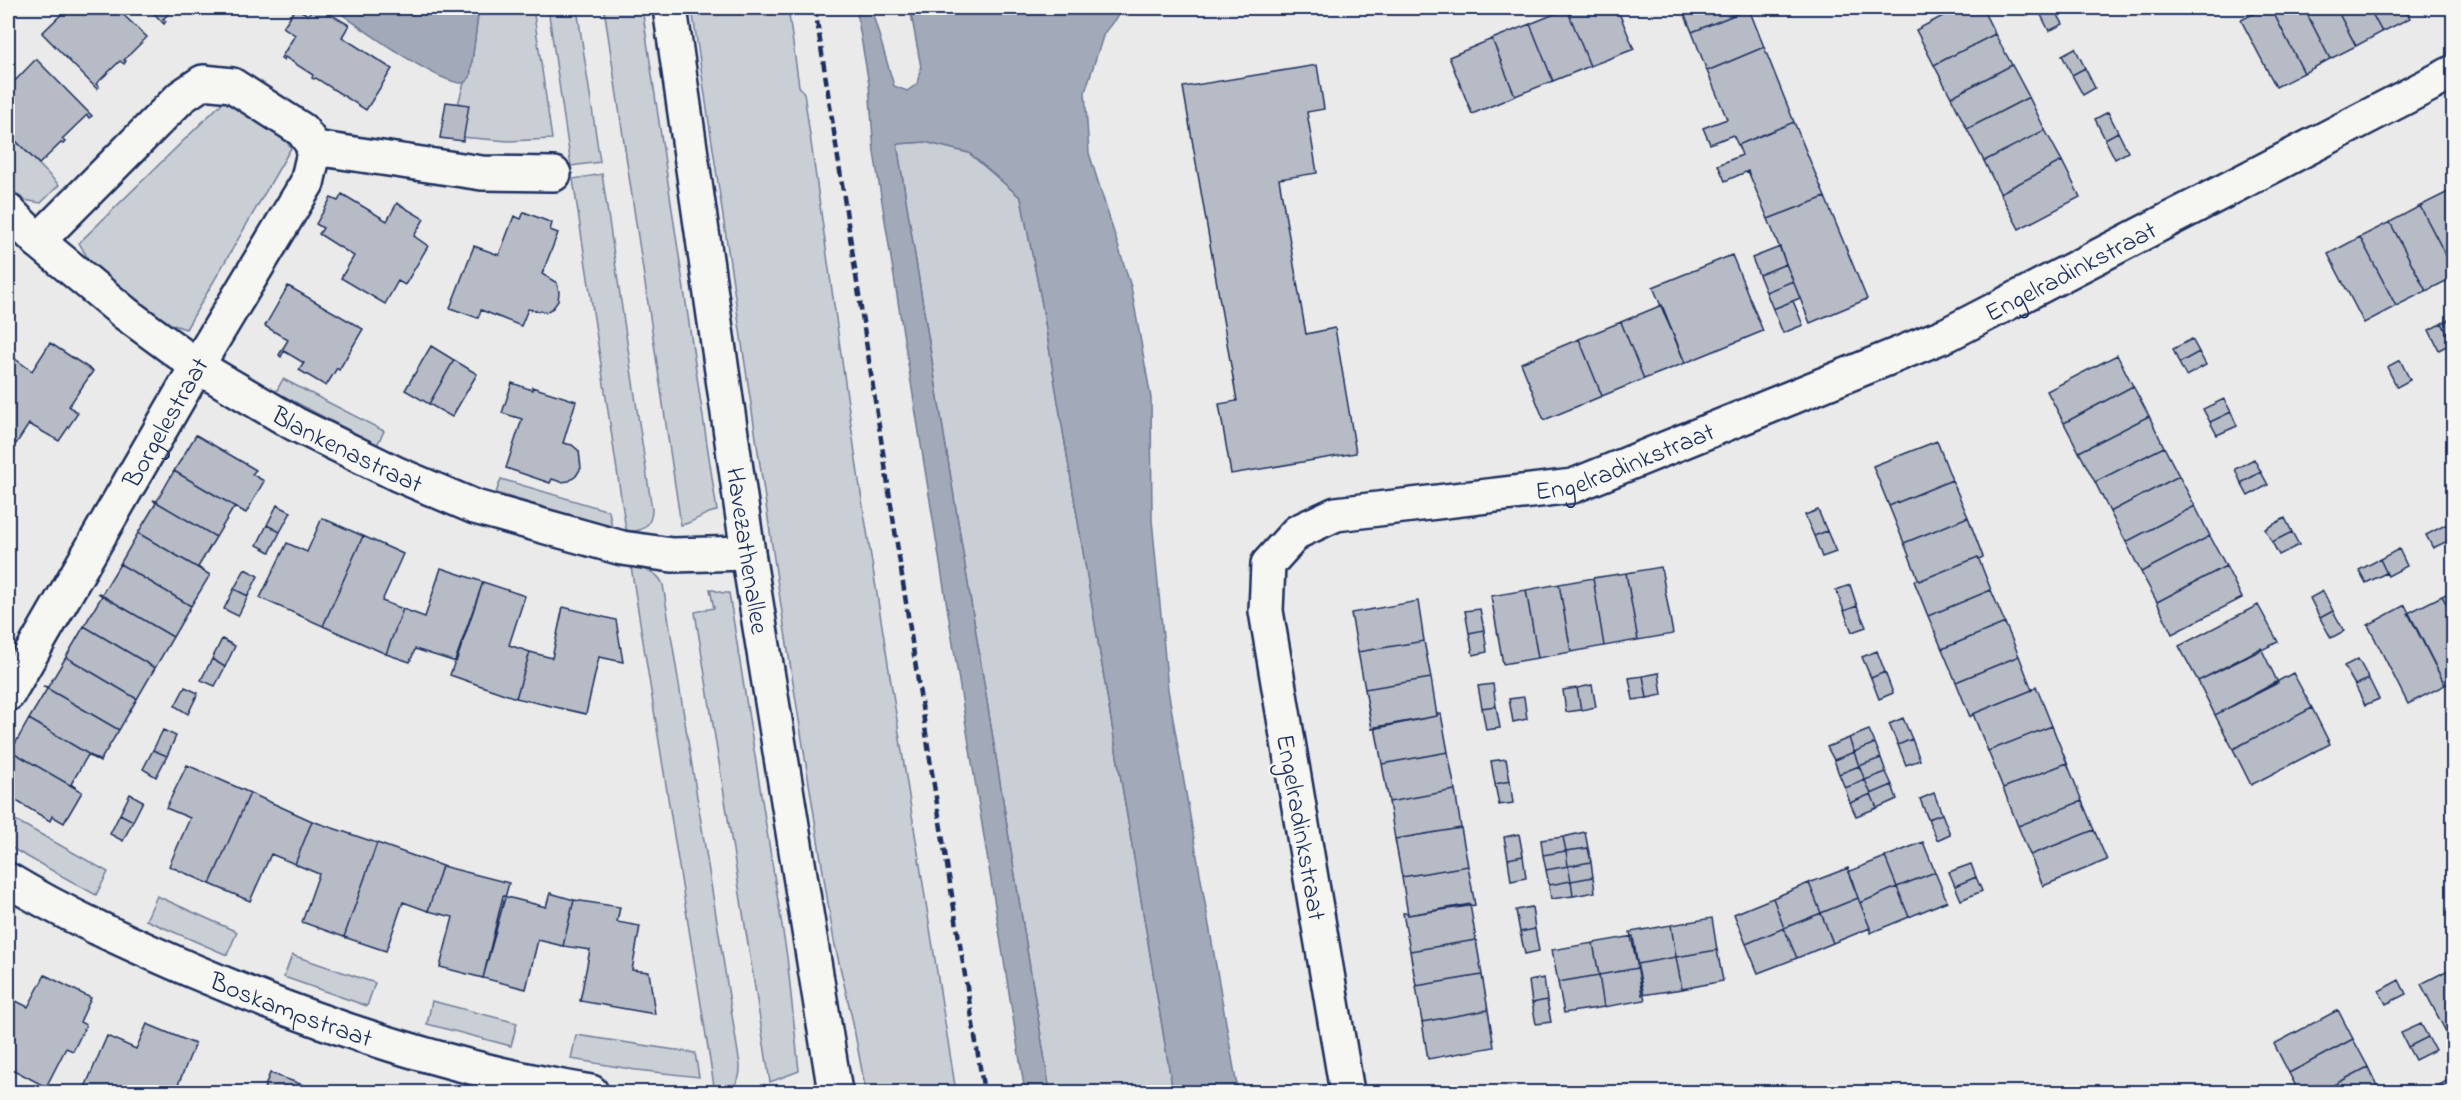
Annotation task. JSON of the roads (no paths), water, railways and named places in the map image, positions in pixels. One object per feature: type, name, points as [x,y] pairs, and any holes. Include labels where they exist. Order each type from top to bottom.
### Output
[{"type":"street","name":"Havezathenallee","points":[[670,8],[748,553],[835,1092]]},
{"type":"street","name":"Engelradinkstraat","points":[[1347,1092],[1266,611],[1268,564],[1297,531],[1336,514],[1573,486],[1948,334],[2454,72]]},
{"type":"street","points":[[38,241],[181,97],[203,82],[232,85],[302,130],[315,148],[482,173],[554,174]]},
{"type":"street","name":"Borgelestraat","points":[[8,694],[197,366],[307,183],[315,148]]},
{"type":"street","name":"Blankenastraat","points":[[8,211],[38,241],[126,314],[197,366],[295,424],[397,474],[475,507],[622,548],[672,555],[748,553]]},
{"type":"street","name":"Boskampstraat","points":[[8,880],[132,945],[256,998],[369,1039],[477,1068],[591,1092]]},
{"type":"water","points":[[333,8],[479,8],[470,77],[464,83],[437,75],[398,53]]},
{"type":"water","points":[[856,8],[871,8],[894,86],[907,91],[917,84],[921,67],[910,8],[1124,8],[1104,33],[1085,92],[1089,153],[1131,287],[1151,398],[1152,520],[1168,690],[1238,1092],[1173,1092],[1041,299],[1021,198],[969,153],[925,142],[897,144],[1050,1092],[1025,1092],[874,152],[869,84]]},
{"type":"railway","points":[[815,8],[933,779],[984,1092]]}]
